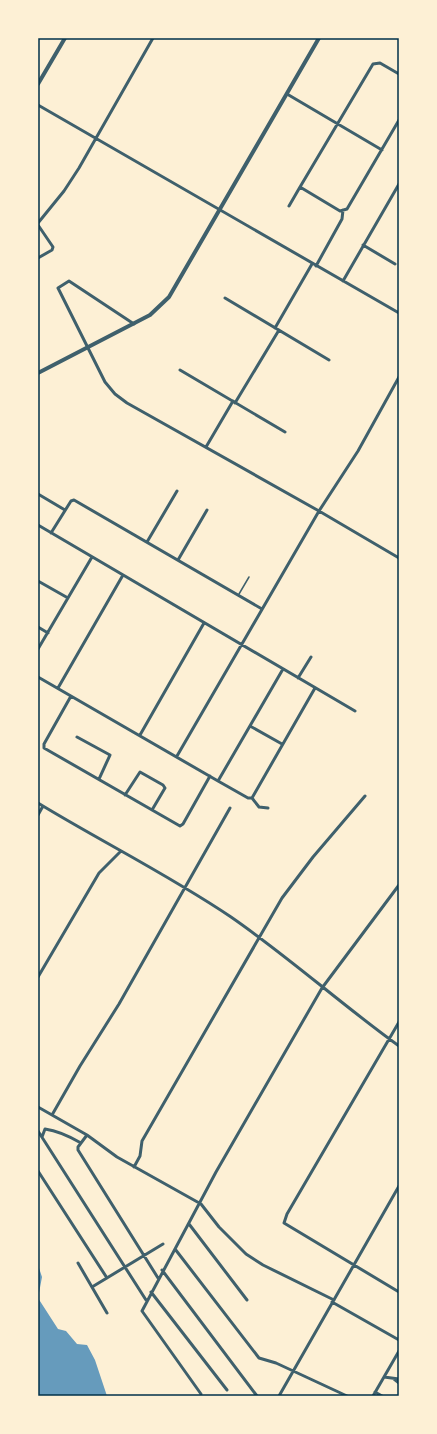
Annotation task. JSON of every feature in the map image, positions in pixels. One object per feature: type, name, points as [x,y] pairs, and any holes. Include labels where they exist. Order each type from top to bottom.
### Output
[{"type":"street","points":[[38,84],[65,38]]},
{"type":"street","points":[[38,258],[52,250],[53,247],[38,224],[64,191],[153,38]]},
{"type":"street","points":[[38,372],[150,315],[169,296],[319,38]]},
{"type":"street","points":[[289,206],[373,64],[380,63],[399,74]]},
{"type":"street","points":[[287,94],[382,150]]},
{"type":"street","points":[[38,105],[399,313]]},
{"type":"street","points":[[300,187],[340,211],[349,206],[399,120]]},
{"type":"street","points":[[343,281],[399,184]]},
{"type":"street","points":[[316,266],[342,219],[343,210]]},
{"type":"street","points":[[363,245],[395,264]]},
{"type":"street","points":[[275,328],[312,264]]},
{"type":"street","points":[[134,324],[69,281],[60,286],[59,290],[87,348],[105,382],[115,394],[127,403],[319,511],[399,558]]},
{"type":"street","points":[[225,298],[329,360]]},
{"type":"street","points":[[206,447],[279,330]]},
{"type":"street","points":[[180,370],[285,432]]},
{"type":"street","points":[[177,756],[319,511],[358,451],[399,377]]},
{"type":"street","points":[[147,542],[176,491]]},
{"type":"street","points":[[38,494],[65,510]]},
{"type":"street","points":[[51,533],[71,501],[74,500],[262,609]]},
{"type":"street","points":[[178,560],[207,510]]},
{"type":"street","points":[[38,526],[355,711]]},
{"type":"street","points":[[38,649],[92,557]]},
{"type":"street","points":[[58,688],[123,575]]},
{"type":"street","points":[[38,581],[68,598]]},
{"type":"street","points":[[140,735],[204,623]]},
{"type":"street","points":[[38,627],[48,633]]},
{"type":"street","points":[[298,678],[311,657]]},
{"type":"street","points":[[218,781],[283,669]]},
{"type":"street","points":[[38,682],[39,677],[218,781],[248,798],[252,798],[259,806],[268,808]]},
{"type":"street","points":[[252,798],[315,688]]},
{"type":"street","points":[[71,696],[43,746],[152,810],[180,826],[182,825],[210,776]]},
{"type":"street","points":[[250,726],[282,744]]},
{"type":"street","points":[[77,737],[110,756],[99,779]]},
{"type":"street","points":[[126,795],[140,772],[163,785],[165,788],[152,810]]},
{"type":"street","points":[[134,1167],[140,1156],[142,1141],[282,898],[309,862],[365,796]]},
{"type":"street","points":[[38,803],[185,888],[259,937],[322,988],[399,1046]]},
{"type":"street","points":[[38,815],[43,806]]},
{"type":"street","points":[[52,1115],[80,1066],[119,1004],[230,808]]},
{"type":"street","points":[[38,977],[100,873],[121,851]]},
{"type":"street","points":[[201,1394],[142,1313],[146,1300],[201,1204],[216,1172],[322,988],[399,885]]},
{"type":"street","points":[[399,1022],[287,1214],[284,1223],[399,1292]]},
{"type":"street","points":[[38,1107],[87,1135],[134,1167],[201,1204],[219,1227],[246,1254],[263,1265],[333,1301],[399,1340]]},
{"type":"street","points":[[42,1137],[45,1129],[54,1130],[81,1143]]},
{"type":"street","points":[[38,1131],[146,1300]]},
{"type":"street","points":[[87,1135],[78,1150],[158,1278]]},
{"type":"street","points":[[38,1171],[107,1278]]},
{"type":"street","points":[[279,1396],[352,1265],[399,1186]]},
{"type":"street","points":[[189,1224],[247,1300]]},
{"type":"street","points":[[92,1287],[163,1244]]},
{"type":"street","points":[[175,1249],[259,1358],[276,1363],[347,1396]]},
{"type":"street","points":[[78,1263],[107,1313]]},
{"type":"street","points":[[162,1270],[257,1396]]},
{"type":"street","points":[[151,1292],[227,1390]]},
{"type":"street","points":[[373,1396],[399,1351]]},
{"type":"street","points":[[395,1359],[399,1360]]},
{"type":"street","points":[[384,1377],[399,1379]]},
{"type":"street","points":[[394,1379],[399,1383]]},
{"type":"street","points":[[375,1392],[382,1396]]},
{"type":"lane","points":[[238,596],[249,577]]},
{"type":"water","points":[[38,1265],[42,1277],[38,1298]]},
{"type":"water","points":[[38,1298],[58,1329],[66,1331],[77,1344],[87,1345],[95,1360],[107,1396],[38,1396]]}]
